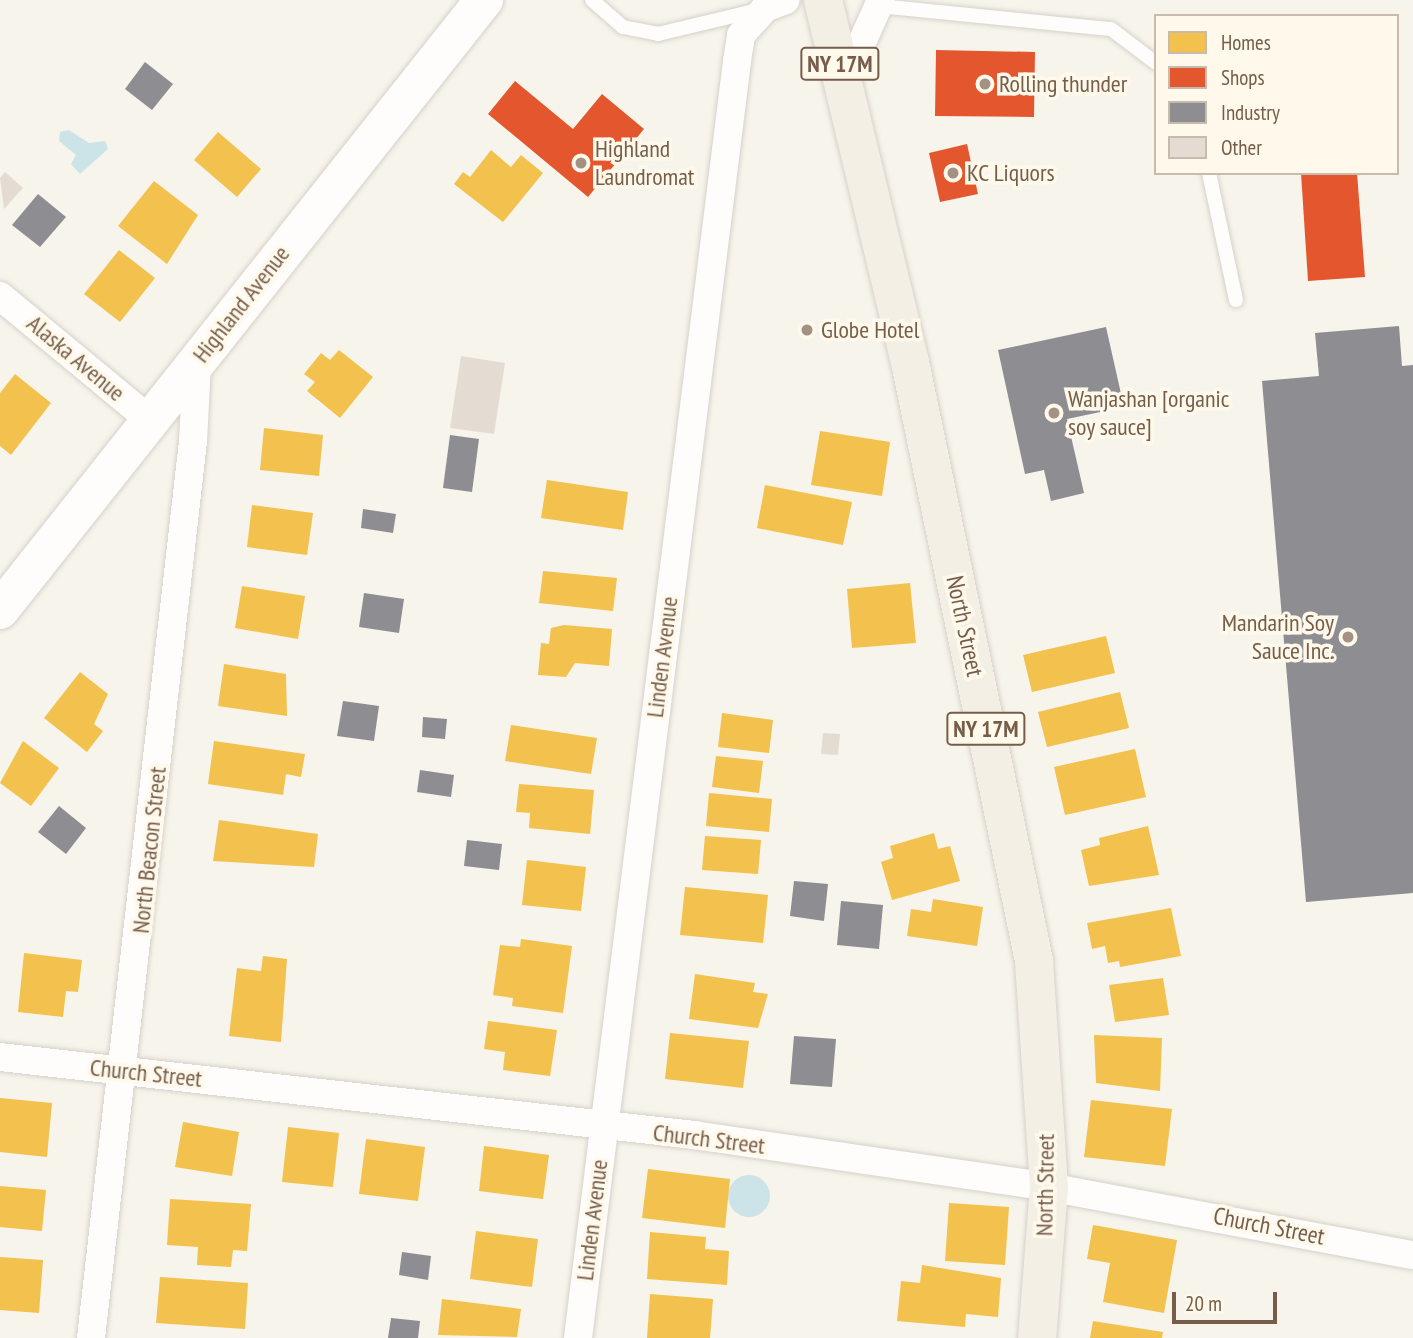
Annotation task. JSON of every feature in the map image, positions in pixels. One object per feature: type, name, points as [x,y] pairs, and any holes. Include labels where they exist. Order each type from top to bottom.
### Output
[{"type":"main road","name":"NY 17M","points":[[823,0],[844,82]]},
{"type":"main road","name":"North Street","points":[[844,82],[858,127],[1034,961],[1049,1187],[1037,1338]]},
{"type":"street","name":"Highland Avenue","points":[[0,610],[484,0]]},
{"type":"street","points":[[844,82],[880,3]]},
{"type":"street","name":"Linden Avenue","points":[[578,1338],[729,112],[741,35],[776,4]]},
{"type":"street","name":"Alaska Avenue","points":[[0,296],[151,421]]},
{"type":"street","name":"North Beacon Street","points":[[91,1338],[124,1073],[197,362]]},
{"type":"street","name":"Church Street","points":[[0,1057],[603,1127],[1049,1187],[1413,1255]]},
{"type":"lane","points":[[592,0],[623,27],[658,34],[776,4]]},
{"type":"lane","points":[[880,3],[1111,29],[1154,61]]},
{"type":"lane","points":[[1209,175],[1237,300]]},
{"type":"water","points":[[69,130],[89,143],[105,141],[108,149],[80,174],[71,164],[76,155],[59,141],[60,132]]},
{"type":"water","points":[[749,1175],[764,1181],[770,1196],[764,1211],[749,1217],[734,1211],[728,1196],[734,1181]]},
{"type":"building: Homes","points":[[218,132],[261,169],[237,197],[194,160]]},
{"type":"building: Homes","points":[[491,150],[511,167],[521,155],[543,173],[503,222],[454,184],[463,172],[470,177]]},
{"type":"building: Homes","points":[[154,181],[198,215],[167,264],[118,226]]},
{"type":"building: Homes","points":[[119,250],[155,278],[120,322],[84,294]]},
{"type":"building: Homes","points":[[339,350],[373,377],[340,418],[307,391],[315,382],[304,374],[321,353],[330,360]]},
{"type":"building: Homes","points":[[15,374],[51,403],[11,455],[0,446],[0,393]]},
{"type":"building: Homes","points":[[264,428],[323,435],[319,476],[260,470]]},
{"type":"building: Homes","points":[[820,431],[890,442],[882,496],[811,485]]},
{"type":"building: Homes","points":[[547,480],[628,492],[623,530],[541,518]]},
{"type":"building: Homes","points":[[765,485],[852,502],[843,545],[757,528]]},
{"type":"building: Homes","points":[[252,505],[313,513],[307,555],[247,547]]},
{"type":"building: Homes","points":[[543,571],[617,578],[613,611],[539,603]]},
{"type":"building: Homes","points":[[910,583],[916,643],[852,648],[847,589]]},
{"type":"building: Homes","points":[[242,586],[305,596],[298,639],[235,628]]},
{"type":"building: Homes","points":[[564,625],[612,629],[609,666],[575,663],[566,677],[538,675],[541,643],[549,644],[551,628]]},
{"type":"building: Homes","points":[[1106,636],[1115,673],[1032,692],[1023,655]]},
{"type":"building: Homes","points":[[224,664],[286,674],[287,716],[218,706]]},
{"type":"building: Homes","points":[[80,672],[108,694],[94,724],[103,731],[87,752],[44,718]]},
{"type":"building: Homes","points":[[1120,692],[1129,728],[1047,747],[1038,712]]},
{"type":"building: Homes","points":[[722,713],[773,720],[769,753],[718,747]]},
{"type":"building: Homes","points":[[511,725],[597,738],[591,774],[505,761]]},
{"type":"building: Homes","points":[[23,741],[59,768],[31,806],[0,783]]},
{"type":"building: Homes","points":[[214,741],[305,754],[301,777],[286,774],[283,795],[208,784]]},
{"type":"building: Homes","points":[[1135,749],[1146,797],[1065,815],[1054,767]]},
{"type":"building: Homes","points":[[716,756],[763,761],[759,793],[712,787]]},
{"type":"building: Homes","points":[[519,784],[594,790],[590,834],[529,828],[530,813],[516,812]]},
{"type":"building: Homes","points":[[709,793],[772,799],[769,832],[706,826]]},
{"type":"building: Homes","points":[[219,820],[318,834],[314,867],[213,861]]},
{"type":"building: Homes","points":[[1148,826],[1159,875],[1089,886],[1081,850],[1100,845],[1099,838]]},
{"type":"building: Homes","points":[[934,833],[938,849],[950,846],[960,881],[892,900],[881,862],[893,858],[890,846]]},
{"type":"building: Homes","points":[[705,836],[761,840],[758,874],[702,870]]},
{"type":"building: Homes","points":[[527,860],[586,867],[581,911],[522,905]]},
{"type":"building: Homes","points":[[685,887],[768,895],[763,943],[680,935]]},
{"type":"building: Homes","points":[[933,899],[983,907],[977,946],[907,936],[911,909],[931,912]]},
{"type":"building: Homes","points":[[1171,908],[1181,956],[1120,967],[1119,961],[1108,963],[1105,946],[1092,949],[1087,923]]},
{"type":"building: Homes","points":[[521,939],[572,946],[563,1013],[512,1006],[513,998],[493,995],[500,945],[520,947]]},
{"type":"building: Homes","points":[[24,953],[82,960],[78,992],[66,991],[63,1017],[18,1012]]},
{"type":"building: Homes","points":[[263,956],[287,959],[281,1042],[229,1036],[237,968],[261,971]]},
{"type":"building: Homes","points":[[695,974],[755,983],[753,992],[768,994],[758,1028],[689,1019]]},
{"type":"building: Homes","points":[[1163,978],[1169,1015],[1115,1022],[1109,985]]},
{"type":"building: Homes","points":[[488,1021],[557,1030],[550,1076],[503,1070],[505,1052],[484,1049]]},
{"type":"building: Homes","points":[[670,1033],[749,1041],[743,1088],[665,1079]]},
{"type":"building: Homes","points":[[1094,1035],[1162,1038],[1160,1091],[1096,1083]]},
{"type":"building: Homes","points":[[0,1098],[52,1103],[47,1157],[0,1152]]},
{"type":"building: Homes","points":[[1091,1100],[1172,1109],[1165,1166],[1084,1157]]},
{"type":"building: Homes","points":[[183,1122],[239,1132],[232,1176],[175,1167]]},
{"type":"building: Homes","points":[[288,1127],[339,1133],[333,1187],[282,1182]]},
{"type":"building: Homes","points":[[366,1139],[425,1147],[418,1201],[359,1194]]},
{"type":"building: Homes","points":[[484,1146],[549,1155],[543,1199],[479,1191]]},
{"type":"building: Homes","points":[[648,1169],[730,1179],[725,1228],[642,1218]]},
{"type":"building: Homes","points":[[0,1186],[46,1190],[42,1231],[0,1227]]},
{"type":"building: Homes","points":[[170,1199],[251,1204],[247,1251],[233,1250],[231,1267],[197,1265],[198,1247],[167,1245]]},
{"type":"building: Homes","points":[[949,1203],[1009,1207],[1005,1265],[945,1261]]},
{"type":"building: Homes","points":[[1093,1225],[1177,1240],[1164,1313],[1103,1302],[1110,1263],[1087,1259]]},
{"type":"building: Homes","points":[[476,1231],[538,1239],[532,1287],[470,1279]]},
{"type":"building: Homes","points":[[650,1232],[706,1237],[705,1249],[729,1251],[727,1285],[647,1279]]},
{"type":"building: Homes","points":[[0,1257],[43,1260],[39,1313],[0,1310]]},
{"type":"building: Homes","points":[[922,1265],[1001,1278],[998,1317],[966,1314],[965,1327],[897,1321],[901,1281],[920,1283]]},
{"type":"building: Homes","points":[[160,1277],[248,1283],[245,1329],[156,1323]]},
{"type":"building: Homes","points":[[650,1294],[713,1299],[710,1338],[647,1338]]},
{"type":"building: Homes","points":[[442,1299],[521,1309],[517,1337],[438,1335]]},
{"type":"building: Homes","points":[[1093,1321],[1163,1332],[1162,1338],[1090,1338]]},
{"type":"building: Shops","name":"Rolling thunder","points":[[936,50],[1035,52],[1034,117],[935,116]]},
{"type":"building: Shops","name":"Highland Laundromat","points":[[515,81],[573,129],[602,94],[644,129],[588,197],[488,114]]},
{"type":"building: Shops","name":"KC Liquors","points":[[967,144],[978,194],[940,202],[929,153]]},
{"type":"building: Shops","points":[[1301,175],[1357,175],[1365,277],[1308,281]]},
{"type":"building: Industry","points":[[145,62],[173,84],[152,110],[125,89]]},
{"type":"building: Industry","points":[[38,194],[66,217],[40,247],[12,225]]},
{"type":"building: Industry","name":"Mandarin Soy Sauce Inc.","points":[[1399,326],[1402,366],[1413,365],[1413,893],[1306,902],[1262,381],[1319,376],[1315,333]]},
{"type":"building: Industry","name":"Wanjashan [organic soy sauce]","points":[[1106,327],[1124,407],[1067,419],[1084,493],[1051,501],[1044,470],[1025,474],[998,350]]},
{"type":"building: Industry","points":[[450,435],[479,439],[472,492],[443,488]]},
{"type":"building: Industry","points":[[363,509],[396,514],[393,533],[361,528]]},
{"type":"building: Industry","points":[[364,593],[404,599],[399,633],[359,627]]},
{"type":"building: Industry","points":[[343,701],[379,706],[374,741],[337,736]]},
{"type":"building: Industry","points":[[423,717],[447,719],[445,739],[422,737]]},
{"type":"building: Industry","points":[[420,770],[454,775],[451,797],[417,792]]},
{"type":"building: Industry","points":[[59,806],[86,828],[66,854],[38,832]]},
{"type":"building: Industry","points":[[467,840],[502,844],[499,870],[464,866]]},
{"type":"building: Industry","points":[[794,881],[828,884],[824,921],[790,916]]},
{"type":"building: Industry","points":[[841,901],[883,905],[879,949],[837,945]]},
{"type":"building: Industry","points":[[794,1036],[836,1039],[832,1087],[790,1084]]},
{"type":"building: Industry","points":[[402,1252],[431,1256],[428,1280],[399,1275]]},
{"type":"building: Industry","points":[[391,1318],[420,1321],[418,1338],[388,1338]]},
{"type":"building: Other","points":[[5,172],[23,188],[4,209],[0,178]]},
{"type":"building: Other","points":[[461,356],[505,363],[494,434],[450,428]]},
{"type":"building: Other","points":[[823,733],[840,734],[838,755],[821,754]]},
{"type":"place","name":"Rolling thunder","points":[[985,84]]},
{"type":"place","name":"Highland Laundromat","points":[[581,163]]},
{"type":"place","name":"KC Liquors","points":[[953,173]]},
{"type":"place","name":"Globe Hotel","points":[[807,330]]},
{"type":"place","name":"Wanjashan [organic soy sauce]","points":[[1054,413]]},
{"type":"place","name":"Mandarin Soy Sauce Inc.","points":[[1348,637]]}]
